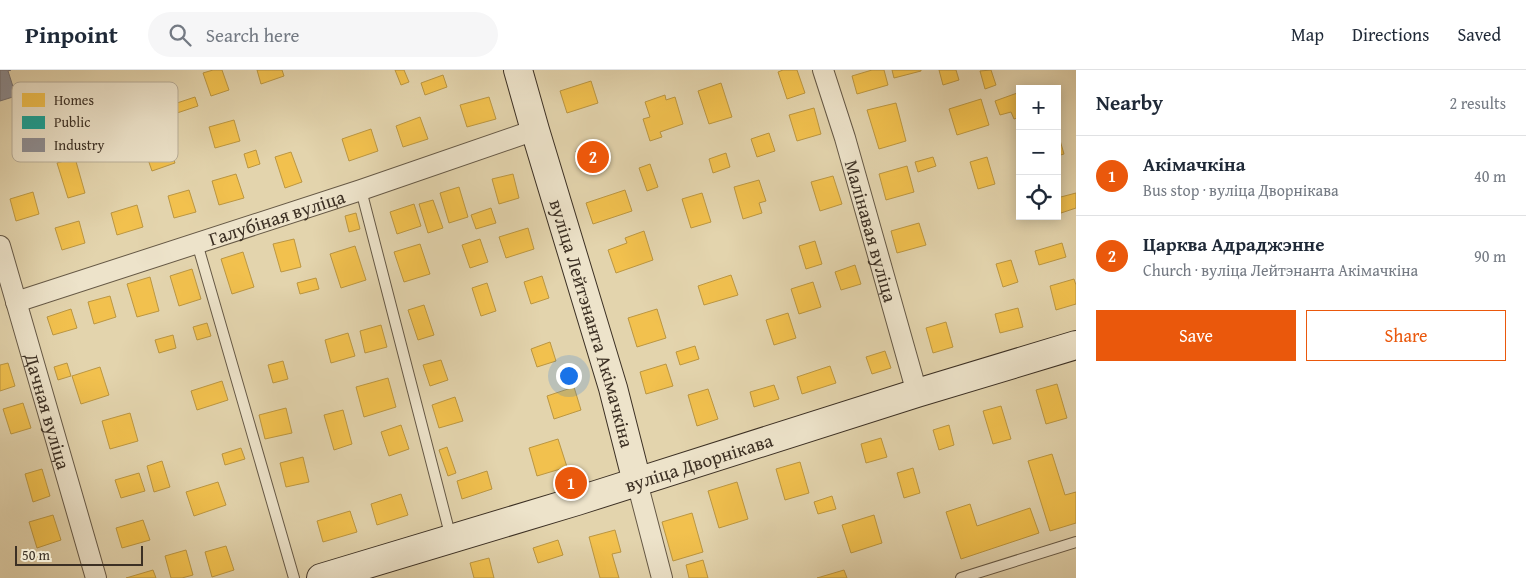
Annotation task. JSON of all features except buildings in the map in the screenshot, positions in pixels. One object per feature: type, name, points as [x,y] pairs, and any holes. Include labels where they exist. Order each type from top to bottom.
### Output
[{"type":"main road","name":"вуліца Лейтэнанта Акімачкіна","points":[[518,70],[613,388],[637,482]]},
{"type":"main road","name":"вуліца Дворнікава","points":[[321,578],[637,482],[917,392],[1076,345]]},
{"type":"street","name":"Малінавая вуліца","points":[[823,70],[845,138],[917,392]]},
{"type":"street","name":"Галубіная вуліца","points":[[16,302],[362,190],[535,130]]},
{"type":"street","name":"Дачная вуліца","points":[[0,246],[96,578]]},
{"type":"street","name":"вуліца Лейтэнанта Акімачкіна","points":[[637,482],[662,578]]},
{"type":"lane","points":[[362,190],[451,538]]},
{"type":"lane","points":[[198,243],[294,578]]},
{"type":"lane","points":[[961,578],[1076,542]]},
{"type":"place","name":"Царква Адраджэнне","points":[[593,157]]},
{"type":"place","name":"Акімачкіна","points":[[571,483]]}]
